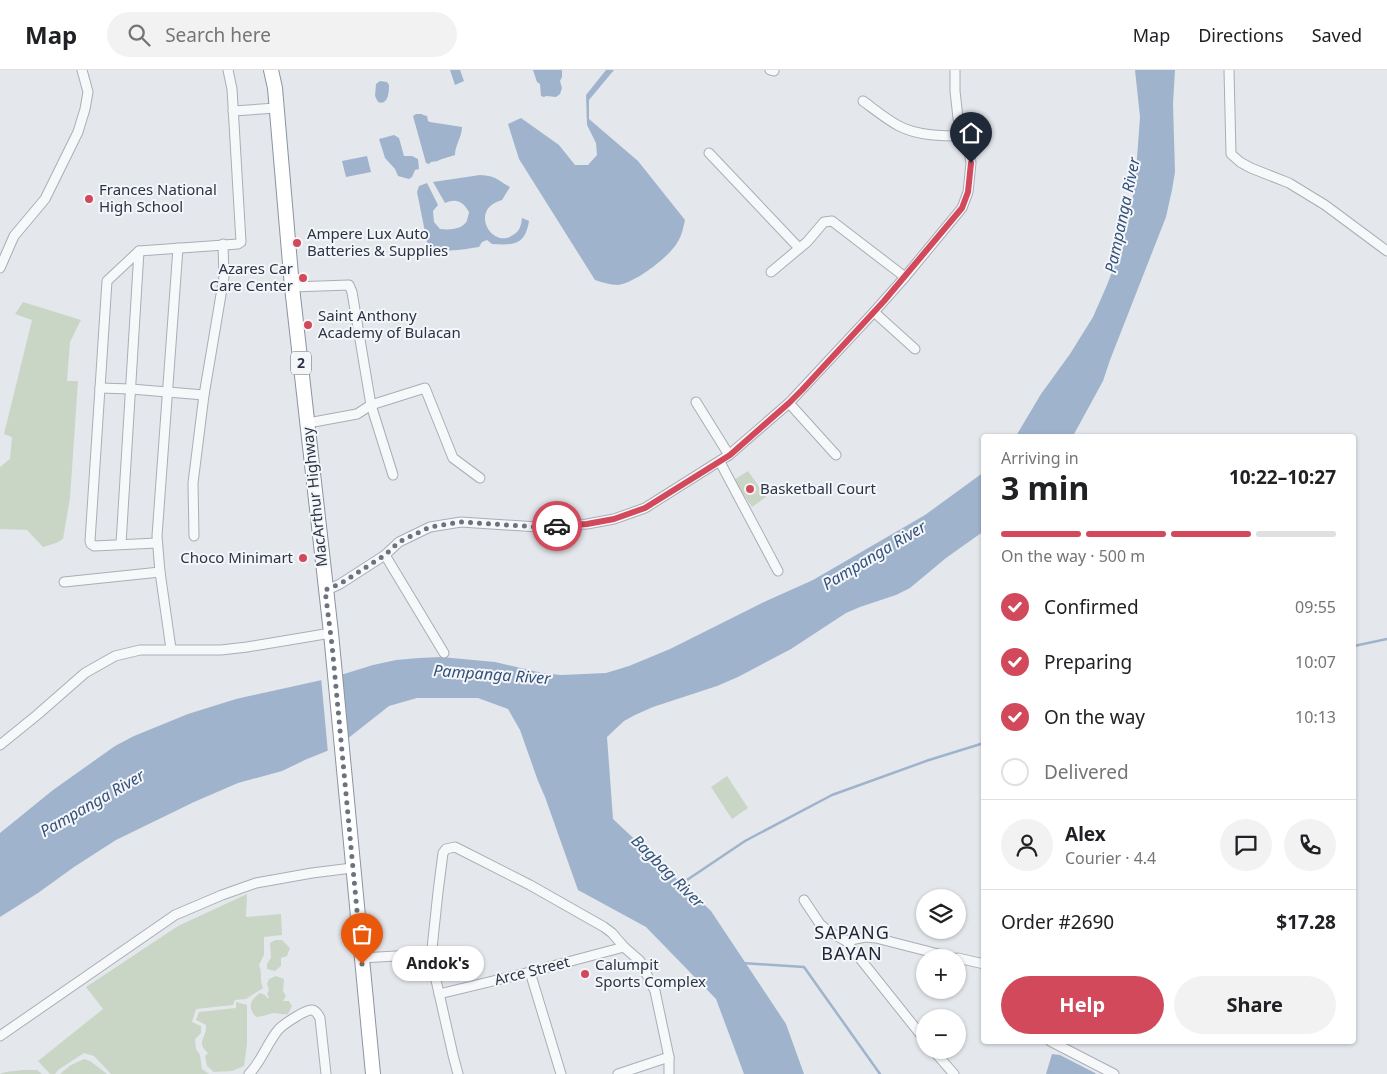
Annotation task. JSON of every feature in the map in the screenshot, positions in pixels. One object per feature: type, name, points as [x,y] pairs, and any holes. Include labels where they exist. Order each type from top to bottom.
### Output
[{"type":"highway","name":"MacArthur Highway","points":[[272,70],[292,287],[333,657],[373,1074]]},
{"type":"street","points":[[0,268],[14,236],[45,199],[78,132],[88,92],[82,70]]},
{"type":"street","points":[[157,543],[94,546],[90,541],[107,281],[139,251],[238,244],[241,242],[232,89],[228,70]]},
{"type":"street","points":[[325,590],[340,584],[385,555],[399,542],[430,527],[461,522],[538,527],[587,524],[614,519],[645,508],[730,455],[789,403],[905,278],[962,208],[968,192],[971,163],[958,118],[955,70]]},
{"type":"street","points":[[1229,70],[1231,154],[1240,162],[1289,183],[1325,205],[1387,251]]},
{"type":"street","points":[[862,101],[899,126],[914,132],[964,136]]},
{"type":"street","points":[[233,111],[276,108]]},
{"type":"street","points":[[709,153],[799,248]]},
{"type":"street","points":[[771,272],[799,248],[824,222],[832,221],[905,278]]},
{"type":"street","points":[[194,536],[193,483],[204,395],[224,277],[223,244]]},
{"type":"street","points":[[171,649],[157,543],[178,248]]},
{"type":"street","points":[[120,544],[139,251]]},
{"type":"street","points":[[292,287],[349,285],[352,292],[371,406],[394,475]]},
{"type":"street","points":[[874,312],[915,349]]},
{"type":"street","points":[[100,388],[204,395]]},
{"type":"street","points":[[308,423],[357,414],[371,406],[425,388],[453,458],[480,478]]},
{"type":"street","points":[[696,402],[730,455]]},
{"type":"street","points":[[789,403],[836,456]]},
{"type":"street","points":[[720,462],[778,571]]},
{"type":"street","points":[[385,555],[444,653]]},
{"type":"street","points":[[64,582],[160,572]]},
{"type":"street","points":[[0,745],[85,673],[115,656],[140,650],[220,650],[247,647],[330,632]]},
{"type":"street","points":[[458,1074],[431,954],[443,853],[446,849],[455,847],[530,885],[604,927],[640,961],[655,991],[669,1057],[669,1074]]},
{"type":"street","points":[[0,1036],[175,915],[256,883],[352,864]]},
{"type":"street","points":[[804,900],[820,924],[846,941],[916,1029]]},
{"type":"street","points":[[846,941],[865,937],[876,938],[920,949]]},
{"type":"street","name":"Arce Street","points":[[439,994],[624,947]]},
{"type":"street","points":[[361,958],[431,954]]},
{"type":"street","points":[[966,960],[981,963]]},
{"type":"street","points":[[530,972],[561,1074]]},
{"type":"street","points":[[249,1074],[255,1068],[280,1027],[306,1011],[312,1010],[320,1018],[326,1074]]},
{"type":"street","points":[[1056,1044],[1114,1074]]},
{"type":"street","points":[[618,1074],[669,1057]]},
{"type":"street","points":[[941,1059],[954,1074]]},
{"type":"green space","points":[[23,302],[81,320],[70,342],[67,381],[78,381],[70,498],[63,539],[43,547],[27,530],[0,529],[0,467],[10,459],[12,437],[4,434],[32,320],[15,314]]},
{"type":"green space","name":"Basketball Court","points":[[748,471],[766,497],[752,507],[734,480]]},
{"type":"green space","points":[[727,776],[748,808],[732,819],[711,787]]},
{"type":"green space","points":[[247,894],[246,917],[281,914],[282,935],[264,937],[264,955],[259,965],[263,988],[246,999],[235,1000],[233,1005],[196,1009],[192,1022],[201,1026],[201,1033],[195,1039],[196,1049],[200,1055],[202,1069],[209,1074],[111,1074],[94,1056],[84,1053],[55,1074],[50,1074],[38,1061],[103,1009],[86,987],[178,926]]},
{"type":"green space","points":[[275,940],[282,940],[290,948],[287,956],[281,958],[281,966],[275,971],[267,969],[267,964],[271,958],[270,943]]},
{"type":"green space","points":[[276,976],[284,979],[283,991],[286,996],[283,1001],[289,1001],[292,1006],[288,1014],[274,1013],[256,1017],[251,1010],[252,1001],[260,993],[269,998],[267,984],[269,979]]},
{"type":"green space","points":[[236,1002],[247,1005],[247,1044],[244,1066],[232,1071],[214,1072],[207,1066],[205,1056],[208,1053],[202,1046],[206,1025],[196,1020],[199,1012],[236,1008]]},
{"type":"green space","points":[[84,1059],[90,1061],[107,1074],[60,1074],[71,1065]]},
{"type":"green space","points":[[37,1070],[42,1074],[0,1074],[8,1072]]},
{"type":"water","points":[[450,70],[460,70],[464,81],[455,85]]},
{"type":"water","points":[[533,70],[562,70],[560,94],[556,97],[541,96],[540,84],[537,82]]},
{"type":"water","points":[[606,70],[614,70],[589,100],[589,119],[638,161],[685,220],[679,240],[667,255],[642,275],[618,285],[595,280],[519,159],[508,124],[521,118],[559,145],[575,165],[588,165],[597,155],[596,143],[587,125],[586,95]]},
{"type":"water","points":[[1135,70],[1175,70],[1173,104],[1175,172],[1166,217],[1103,381],[1074,434],[1017,434],[1041,394],[1070,354],[1093,317],[1107,285],[1122,246],[1135,185],[1140,117]]},
{"type":"water","points":[[380,81],[387,82],[389,85],[387,98],[381,103],[378,102],[375,96],[376,84]]},
{"type":"water","points":[[416,114],[427,116],[430,122],[462,127],[455,155],[429,164],[426,163],[413,116]]},
{"type":"water","points":[[394,135],[399,138],[404,156],[412,156],[418,159],[419,169],[415,170],[409,179],[398,176],[395,169],[385,158],[379,139]]},
{"type":"water","points":[[367,156],[371,172],[346,177],[342,161]]},
{"type":"water","points":[[480,175],[494,177],[510,187],[502,200],[492,205],[486,211],[485,219],[491,233],[505,238],[513,235],[520,228],[522,218],[529,221],[521,240],[512,244],[492,244],[487,240],[482,242],[479,247],[452,250],[439,249],[427,242],[417,192],[419,186],[427,183],[438,205],[433,211],[434,222],[440,229],[455,229],[467,221],[469,212],[459,202],[445,203],[433,182]]},
{"type":"water","points":[[981,474],[981,533],[946,558],[910,588],[846,613],[791,649],[738,677],[635,715],[624,721],[607,737],[613,819],[711,911],[786,1024],[804,1074],[744,1074],[716,999],[646,927],[578,890],[520,730],[508,709],[478,698],[417,698],[389,706],[337,747],[282,771],[238,783],[116,840],[0,917],[0,833],[53,790],[115,746],[134,736],[188,714],[236,699],[331,678],[396,660],[441,657],[495,662],[542,673],[561,675],[606,673],[629,666],[670,649],[813,580],[925,515]]},
{"type":"water","points":[[1052,1054],[1060,1055],[1096,1074],[1046,1074]]},
{"type":"pier","points":[[331,675],[338,749],[328,753],[321,677]]},
{"type":"waterway","points":[[1356,646],[1387,639]]},
{"type":"waterway","name":"Bagbag River","points":[[681,884],[745,841],[832,795],[929,760],[981,744]]},
{"type":"waterway","points":[[742,963],[804,967],[880,1074]]},
{"type":"way so far","points":[[362,964],[332,645],[325,590],[340,584],[385,555],[399,542],[430,527],[461,522],[538,527],[557,526]]},
{"type":"place","name":"Frances National High School","points":[[89,199]]},
{"type":"place","name":"Ampere Lux Auto Batteries & Supplies","points":[[297,243]]},
{"type":"place","name":"Azares Car Care Center","points":[[303,278]]},
{"type":"place","name":"Saint Anthony Academy of Bulacan","points":[[308,325]]},
{"type":"place","name":"Basketball Court","points":[[750,489]]},
{"type":"place","name":"Choco Minimart","points":[[303,558]]},
{"type":"place","name":"Andok's","points":[[362,964]]},
{"type":"place","name":"Calumpit Sports Complex","points":[[585,974]]},
{"type":"district","name":"SAPANG BAYAN","points":[[852,943]]},
{"type":"route","points":[[557,526],[587,524],[614,519],[645,508],[730,455],[789,403],[905,278],[962,208],[968,192],[971,163]]},
{"type":"water label","name":"Pampanga River","points":[[1122,215]]},
{"type":"water label","name":"Pampanga River","points":[[874,555]]},
{"type":"water label","name":"Pampanga River","points":[[492,674]]},
{"type":"water label","name":"Pampanga River","points":[[92,803]]}]
